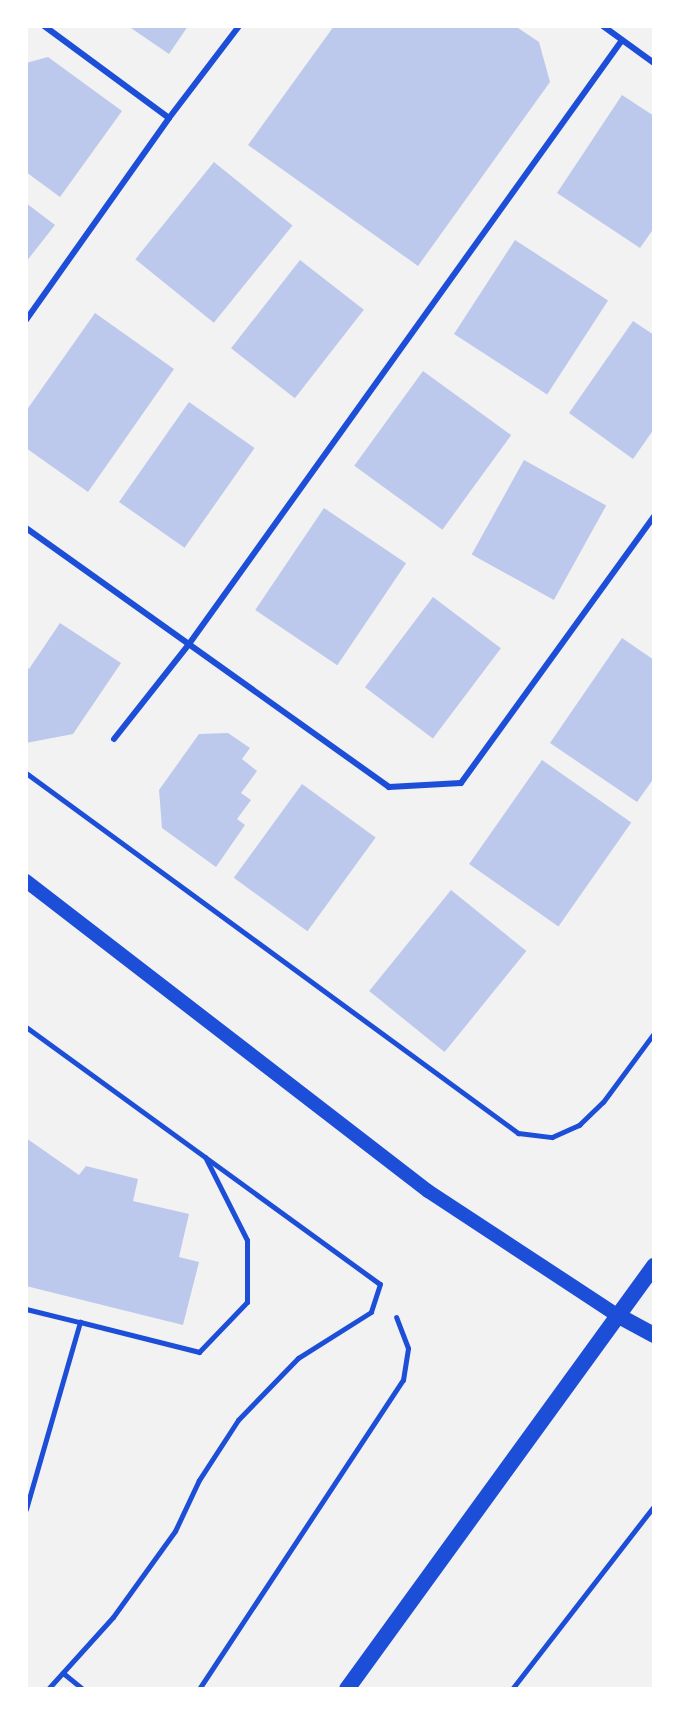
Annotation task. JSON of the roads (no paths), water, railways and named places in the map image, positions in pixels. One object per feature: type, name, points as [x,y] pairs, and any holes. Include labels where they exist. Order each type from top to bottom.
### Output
[{"type":"main road","points":[[347,1689],[654,1266]]},
{"type":"main road","points":[[617,1315],[654,1335]]},
{"type":"street","points":[[26,881],[428,1191],[617,1315]]},
{"type":"lane","points":[[44,26],[169,118]]},
{"type":"lane","points":[[26,320],[169,118],[239,26]]},
{"type":"lane","points":[[603,26],[654,63]]},
{"type":"lane","points":[[114,739],[189,644],[622,40]]},
{"type":"lane","points":[[26,528],[389,787],[461,783],[654,516]]}]
